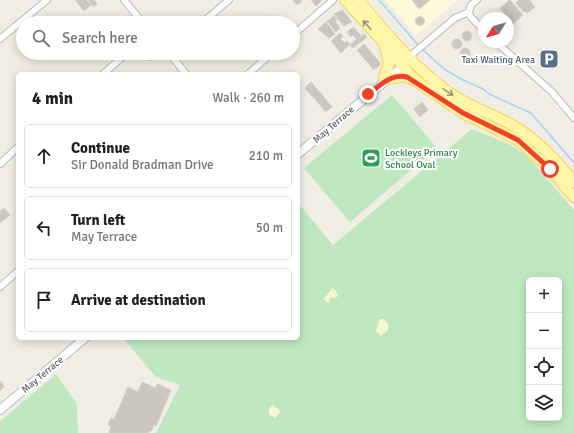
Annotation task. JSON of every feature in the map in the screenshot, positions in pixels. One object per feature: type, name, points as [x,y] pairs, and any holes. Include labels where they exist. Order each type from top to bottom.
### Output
[{"type":"main road","points":[[345,0],[384,44],[409,58],[417,68],[448,93],[523,132],[557,161],[574,182]]},
{"type":"main road","points":[[358,0],[396,43],[401,57],[409,58]]},
{"type":"main road","points":[[384,44],[389,64],[386,78],[404,76],[420,84],[463,113],[518,140],[550,169],[574,197]]},
{"type":"main road","points":[[409,58],[420,84]]},
{"type":"street","points":[[28,16],[47,0]]},
{"type":"street","points":[[124,0],[137,16]]},
{"type":"street","points":[[210,16],[229,0]]},
{"type":"street","points":[[300,29],[333,0]]},
{"type":"street","points":[[477,0],[471,5],[469,12],[470,16],[478,25]]},
{"type":"street","points":[[409,58],[455,18],[469,12]]},
{"type":"street","points":[[0,39],[16,26]]},
{"type":"street","points":[[503,48],[552,92],[574,118]]},
{"type":"street","name":"May Terrace","points":[[300,152],[386,78],[397,66],[409,58]]},
{"type":"street","points":[[105,72],[119,60]]},
{"type":"street","points":[[175,60],[184,72]]},
{"type":"street","points":[[250,72],[264,60]]},
{"type":"street","points":[[0,164],[16,149]]},
{"type":"street","points":[[0,287],[16,273]]},
{"type":"street","name":"May Terrace","points":[[0,410],[83,340]]},
{"type":"shaded area","points":[[385,0],[458,0],[416,36]]},
{"type":"green space","name":"Lockleys Primary School Oval","points":[[392,95],[437,148],[350,222],[304,168]]},
{"type":"green space","points":[[472,129],[511,145],[527,156],[574,210],[574,433],[156,433],[180,385],[156,377],[125,340],[300,340],[300,205],[333,245]]},
{"type":"green space","points":[[56,374],[77,404],[78,433],[0,433],[0,421]]},
{"type":"sand","points":[[332,288],[335,289],[338,296],[335,298],[330,297],[329,302],[327,303],[324,299]]},
{"type":"sand","points":[[380,319],[384,319],[388,324],[388,330],[381,336],[376,331]]},
{"type":"sand","points":[[273,405],[281,411],[275,418],[269,414],[269,408]]},
{"type":"building","points":[[75,0],[86,0],[91,5],[84,11]]},
{"type":"building","points":[[88,0],[94,0],[97,4],[94,7]]},
{"type":"building","points":[[293,0],[301,0],[302,1],[297,5]]},
{"type":"building","points":[[311,0],[322,0],[316,6]]},
{"type":"building","points":[[412,0],[430,0],[419,9]]},
{"type":"building","points":[[510,0],[523,15],[514,23],[514,12],[503,12],[500,8]]},
{"type":"building","points":[[519,0],[529,0],[535,7],[527,13],[525,11],[524,12],[516,3]]},
{"type":"building","points":[[342,10],[352,22],[344,26],[334,14]]},
{"type":"building","points":[[334,16],[337,20],[335,22],[340,28],[336,32],[327,21]]},
{"type":"building","points":[[418,17],[422,17],[424,21],[422,25],[418,25],[416,23],[416,19]]},
{"type":"building","points":[[326,22],[335,34],[329,38],[318,29]]},
{"type":"building","points":[[354,27],[361,36],[357,40],[353,35],[351,37],[347,32]]},
{"type":"building","points":[[465,31],[469,31],[471,32],[471,40],[465,41],[462,38],[462,34]]},
{"type":"building","points":[[340,33],[343,36],[340,39],[345,43],[347,41],[350,44],[341,53],[331,41]]},
{"type":"building","points":[[364,34],[367,37],[353,48],[350,45]]},
{"type":"building","points":[[455,39],[459,39],[461,40],[461,48],[455,49],[452,46],[452,42]]},
{"type":"building","points":[[364,44],[381,64],[374,70],[357,50]]},
{"type":"building","points":[[463,48],[467,48],[469,49],[469,57],[463,58],[460,55],[460,51]]},
{"type":"building","points":[[311,82],[332,107],[326,112],[305,88]]},
{"type":"building","points":[[422,102],[428,110],[420,117],[414,109]]},
{"type":"building","points":[[4,208],[10,215],[0,223],[0,211]]},
{"type":"building","points":[[0,381],[4,386],[0,391]]},
{"type":"building","points":[[142,382],[156,388],[157,384],[171,390],[156,426],[154,425],[152,430],[147,433],[109,433],[111,426],[108,425],[111,418],[114,419],[128,387],[138,392]]},
{"type":"waterway","points":[[379,0],[419,46]]},
{"type":"waterway","points":[[422,49],[444,69],[461,79],[483,89],[489,94],[531,113],[574,163]]},
{"type":"place","name":"Taxi Waiting Area","points":[[549,59]]},
{"type":"place","name":"Lockleys Primary School Oval","points":[[371,158]]},
{"type":"route","points":[[368,94],[388,79],[400,76],[407,77],[463,113],[518,140],[550,169]]}]
